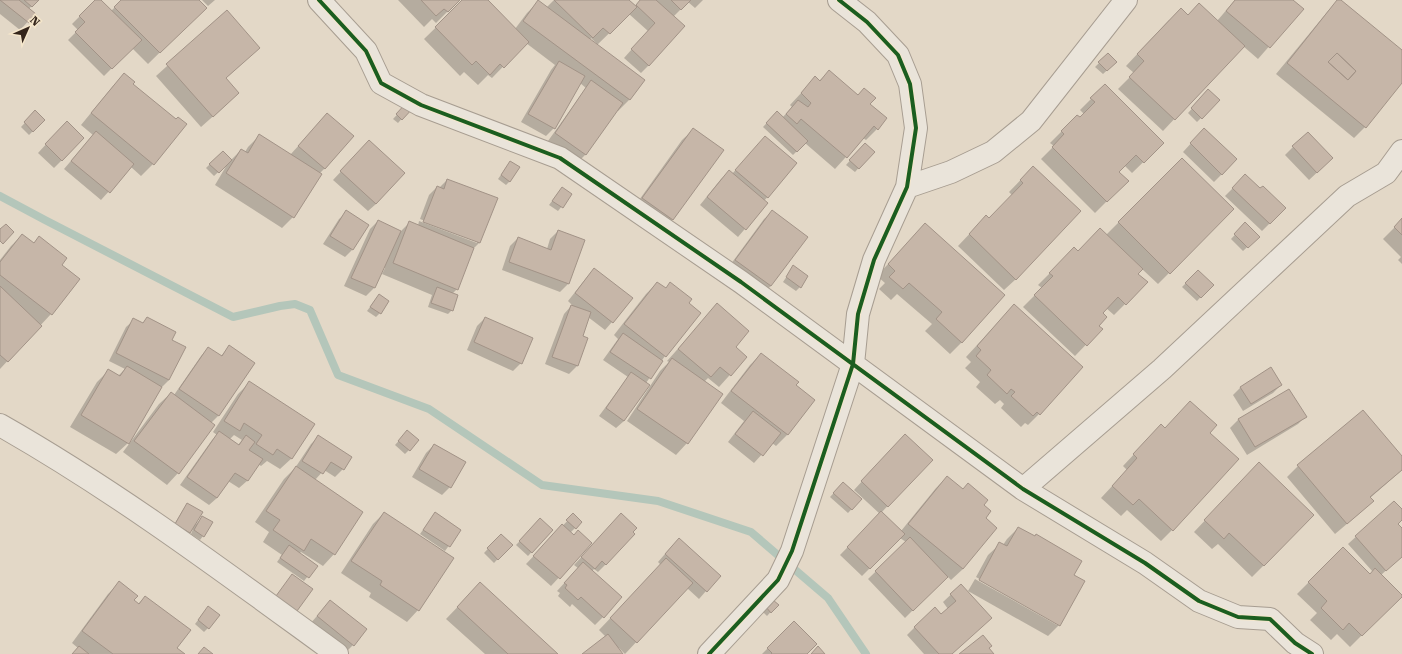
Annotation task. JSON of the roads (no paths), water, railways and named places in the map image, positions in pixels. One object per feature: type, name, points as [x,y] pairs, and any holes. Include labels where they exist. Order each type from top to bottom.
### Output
[{"type":"street","points":[[319,0],[366,51],[381,83],[420,105],[560,158],[741,282],[1023,489],[1145,563],[1200,601],[1238,617],[1270,619],[1296,643],[1312,654]]},
{"type":"street","points":[[709,654],[778,580],[792,551],[853,364],[858,314],[874,260],[907,187],[916,128],[910,84],[898,55],[867,22],[839,0]]},
{"type":"street","points":[[907,187],[951,172],[993,152],[1031,121],[1126,0]]},
{"type":"street","points":[[1023,489],[1162,369],[1346,196],[1386,173],[1402,152]]},
{"type":"street","points":[[0,424],[32,443],[167,531],[337,654]]},
{"type":"waterway","points":[[0,196],[233,317],[295,304],[310,310],[338,375],[429,409],[542,485],[658,501],[751,532],[828,598],[866,654]]}]
